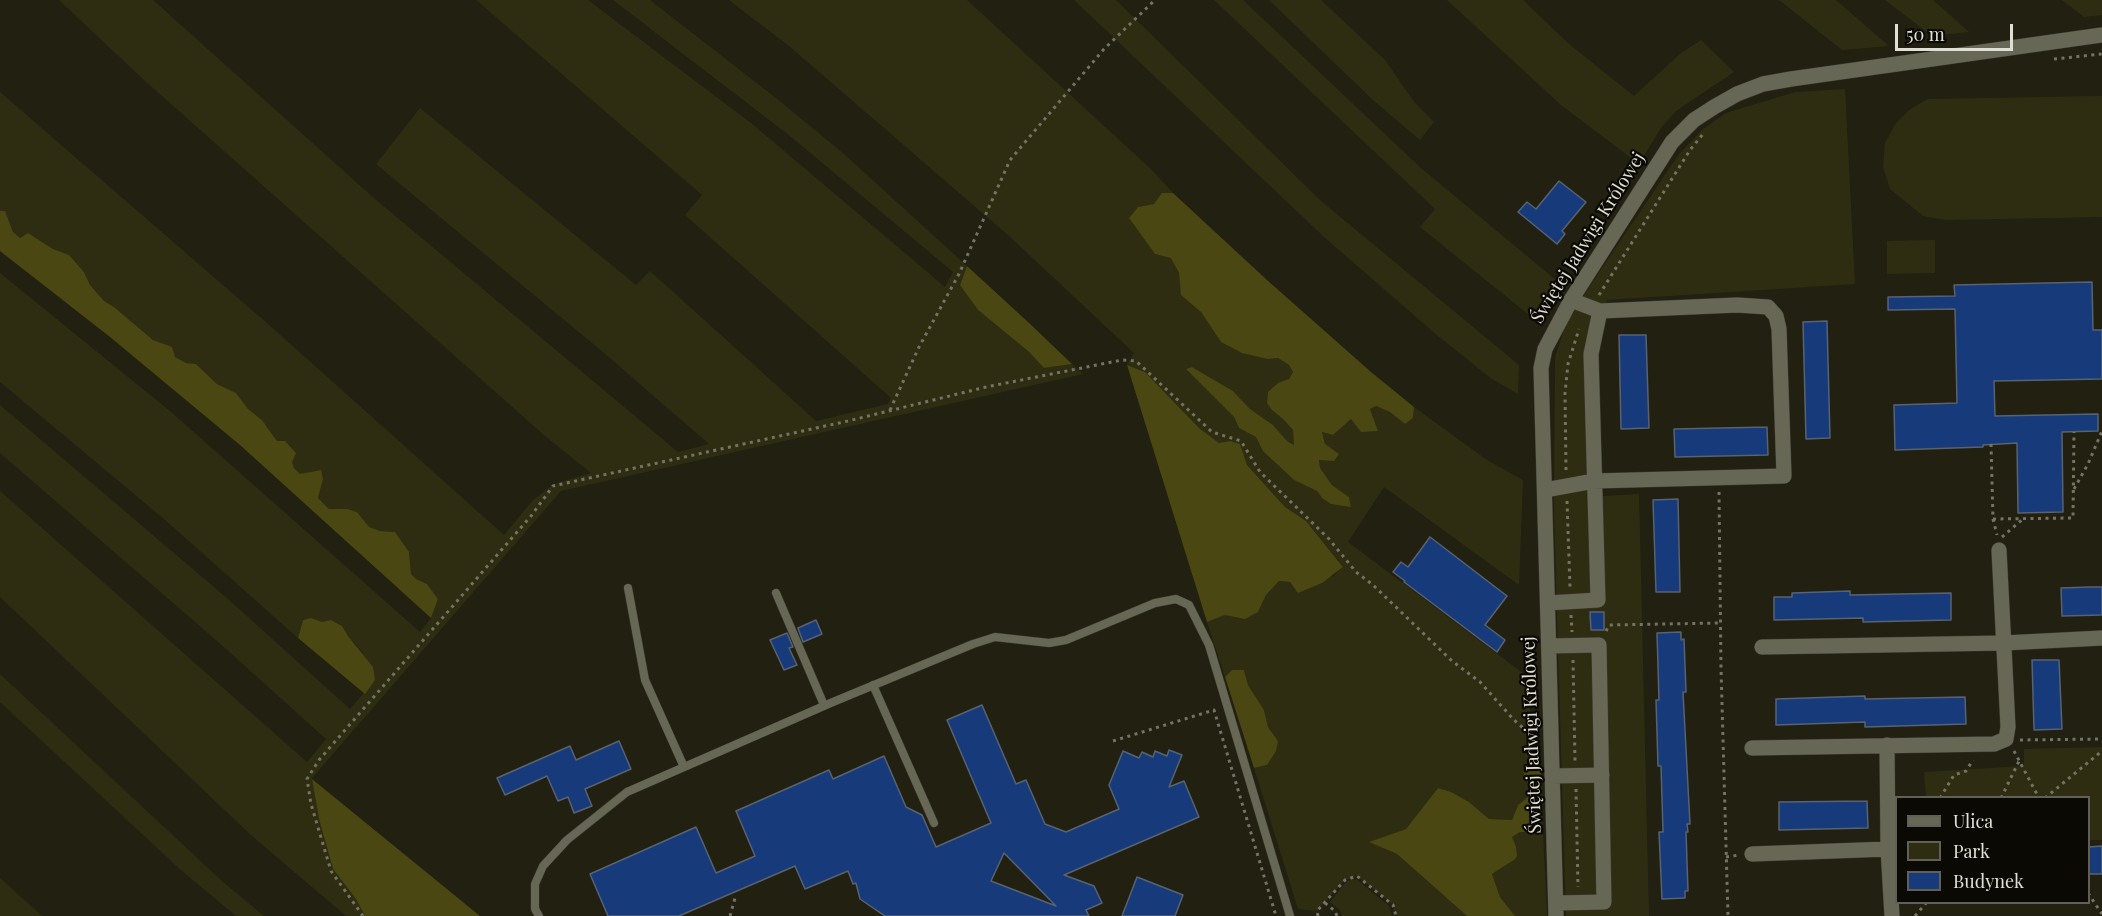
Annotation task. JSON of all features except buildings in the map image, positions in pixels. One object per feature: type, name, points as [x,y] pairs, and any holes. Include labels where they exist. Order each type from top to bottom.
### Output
[{"type":"street","name":"Świętej Jadwigi Królowej","points":[[1556,909],[1541,368],[1545,349],[1571,300],[1671,142],[1694,120],[1737,94],[1773,82],[2102,35]]},
{"type":"street","points":[[1545,490],[1594,482],[1784,476],[1779,329],[1776,316],[1768,307],[1737,304],[1596,309],[1571,300]]},
{"type":"street","points":[[1548,603],[1598,600],[1591,354],[1596,309]]},
{"type":"street","points":[[1752,748],[1995,744],[2006,739],[2008,727],[1999,550]]},
{"type":"street","points":[[1762,647],[2004,643],[2102,638]]},
{"type":"street","points":[[1549,646],[1599,645],[1604,902],[1578,902],[1556,909]]},
{"type":"street","points":[[1887,745],[1888,849],[1893,916]]},
{"type":"street","points":[[1552,776],[1602,775]]},
{"type":"street","points":[[1752,854],[1888,849]]},
{"type":"lane","points":[[628,588],[645,680],[684,767]]},
{"type":"lane","points":[[776,593],[824,705]]},
{"type":"lane","points":[[539,916],[535,909],[535,884],[543,866],[567,840],[627,792],[824,705],[963,648],[996,637],[1048,642],[1066,640],[1155,603],[1176,599],[1189,605],[1209,645],[1290,916]]},
{"type":"lane","points":[[873,686],[934,823]]},
{"type":"path","points":[[890,410],[919,347],[959,274],[1010,160],[1104,49],[1155,0]]},
{"type":"path","points":[[2051,59],[2102,54]]},
{"type":"path","points":[[1578,902],[1565,393],[1568,364],[1577,336],[1596,309],[1690,150],[1704,134]]},
{"type":"path","points":[[363,916],[331,871],[307,779],[318,760],[531,516],[553,486],[848,421],[986,387],[1122,360],[1136,361],[1212,432],[1241,441],[1260,472],[1309,519],[1356,572],[1373,585],[1452,661],[1480,682],[1514,720],[1523,728],[1551,731]]},
{"type":"path","points":[[2074,489],[2102,431]]},
{"type":"path","points":[[1993,519],[2073,518],[2074,432]]},
{"type":"path","points":[[1991,444],[1993,519],[1998,540],[2024,518]]},
{"type":"path","points":[[1719,478],[1720,623],[1728,916]]},
{"type":"path","points":[[1599,645],[1609,625],[1720,623]]},
{"type":"path","points":[[1113,741],[1214,710],[1276,916]]},
{"type":"path","points":[[2006,739],[2029,741],[2102,739]]},
{"type":"path","points":[[2006,739],[2020,759],[2038,796]]},
{"type":"path","points":[[1941,796],[1954,775],[1966,771],[1981,744]]},
{"type":"path","points":[[2047,796],[2102,751]]},
{"type":"path","points":[[2002,796],[2020,759]]},
{"type":"path","points":[[1318,916],[1317,911],[1345,880],[1357,876],[1393,905],[1396,916]]},
{"type":"path","points":[[2090,895],[2102,914]]},
{"type":"path","points":[[729,916],[735,898]]},
{"type":"path","points":[[1325,903],[1335,911],[1337,916]]},
{"type":"path","points":[[1915,916],[1926,904]]},
{"type":"green space","points":[[59,0],[153,0],[375,199],[678,452],[709,444],[604,353],[376,164],[420,108],[636,285],[650,271],[816,421],[888,404],[891,398],[685,215],[702,195],[476,0],[588,0],[751,123],[945,287],[953,272],[790,136],[613,0],[650,0],[844,154],[967,266],[960,285],[978,310],[1028,351],[1044,368],[1072,364],[1083,374],[561,491],[312,778],[319,819],[333,869],[356,899],[365,916],[346,916],[252,836],[0,597],[0,491],[307,762],[326,739],[0,453],[0,405],[228,599],[350,709],[375,680],[362,652],[342,626],[331,620],[322,623],[311,618],[303,620],[298,638],[164,519],[0,382],[0,273],[170,411],[420,632],[431,618],[438,599],[427,584],[415,579],[411,574],[409,552],[395,532],[368,527],[357,512],[329,509],[318,498],[323,479],[300,474],[262,420],[248,409],[236,393],[217,384],[196,364],[186,363],[175,357],[161,343],[153,340],[104,301],[69,255],[53,249],[28,233],[20,238],[13,232],[5,211],[0,211],[0,92],[268,324],[504,535],[533,500],[554,484],[591,473],[545,436],[144,80]]},
{"type":"green space","points":[[729,0],[967,0],[1151,169],[1173,193],[1163,193],[1154,204],[1138,207],[1129,218],[1155,254],[1171,257],[1179,273],[1182,295],[1201,312],[1221,342],[1268,359],[1278,358],[1289,365],[1293,372],[1289,380],[1278,383],[1272,410],[1293,430],[1295,445],[1287,441],[1273,425],[1250,409],[1233,391],[1192,367],[1187,370],[1234,417],[1239,428],[1256,437],[1264,451],[1294,480],[1317,491],[1331,504],[1351,506],[1349,497],[1332,485],[1320,468],[1319,460],[1325,444],[1322,432],[1333,435],[1351,419],[1378,431],[1370,409],[1376,406],[1389,411],[1405,424],[1413,418],[1414,407],[1487,460],[1523,480],[1519,585],[1384,487],[1348,542],[1524,674],[1541,770],[1535,765],[1523,772],[1530,788],[1529,796],[1518,805],[1512,820],[1489,819],[1469,802],[1438,788],[1406,829],[1370,842],[1397,854],[1467,916],[1396,916],[1393,905],[1357,876],[1345,880],[1317,911],[1298,909],[1254,768],[1267,765],[1278,741],[1268,727],[1264,710],[1248,685],[1244,670],[1232,670],[1225,677],[1207,622],[1225,615],[1258,612],[1266,595],[1279,581],[1290,582],[1334,576],[1343,566],[1306,521],[1285,507],[1247,465],[1240,444],[1230,441],[1220,444],[1199,428],[1145,372],[1127,365],[1134,353],[1009,236],[789,46]]},
{"type":"green space","points":[[1074,0],[1116,0],[1321,201],[1519,365],[1518,394],[1492,379],[1438,336],[1324,237]]},
{"type":"green space","points":[[1214,0],[1243,0],[1421,168],[1562,285],[1534,319],[1420,227],[1435,209]]},
{"type":"green space","points":[[1269,0],[1321,0],[1385,60],[1415,103],[1434,122],[1420,140],[1374,101]]},
{"type":"green space","points":[[1447,0],[1523,0],[1569,44],[1634,96],[1681,53],[1701,40],[1734,72],[1676,111],[1661,128],[1639,164],[1561,105]]},
{"type":"green space","points":[[1779,0],[1836,0],[1889,46],[1842,50]]},
{"type":"green space","points":[[1885,0],[1933,0],[1969,32],[1932,36]]},
{"type":"green space","points":[[2062,0],[2102,0],[2102,15],[2084,17]]},
{"type":"green space","points":[[1845,89],[1855,284],[1607,300],[1596,355],[1603,496],[1639,494],[1649,916],[1566,916],[1554,512],[1555,358],[1567,320],[1679,154],[1703,129],[1726,113],[1795,92]]},
{"type":"green space","points":[[2102,96],[2102,217],[1946,220],[1923,216],[1890,189],[1883,167],[1885,143],[1896,123],[1909,110],[1928,99]]},
{"type":"green space","points":[[1935,240],[1935,273],[1887,274],[1887,241]]},
{"type":"green space","points":[[0,674],[223,882],[264,916],[236,916],[182,871],[0,702]]},
{"type":"green space","points":[[2102,747],[2102,840],[2090,840],[2090,796],[1926,796],[1924,772],[2024,766],[2024,749]]},
{"type":"green space","points":[[1542,812],[1547,916],[1515,916],[1500,897],[1492,874],[1514,860],[1512,837],[1520,832],[1534,832]]},
{"type":"green space","points":[[0,878],[9,886],[42,916],[0,916]]},
{"type":"green space","points":[[1356,879],[1389,906],[1392,916],[1342,916],[1340,910],[1330,902],[1347,881]]},
{"type":"shaded area","points":[[1162,193],[1173,193],[1267,280],[1414,407],[1413,418],[1405,424],[1390,412],[1376,406],[1370,409],[1378,431],[1361,432],[1351,419],[1333,435],[1322,432],[1325,444],[1339,454],[1334,461],[1319,460],[1320,468],[1332,485],[1349,497],[1351,507],[1331,504],[1317,491],[1294,480],[1263,451],[1256,437],[1239,428],[1234,417],[1186,369],[1192,367],[1233,391],[1250,409],[1273,425],[1287,441],[1294,445],[1293,430],[1267,403],[1268,392],[1278,383],[1289,379],[1293,372],[1289,365],[1278,358],[1268,359],[1242,353],[1221,342],[1201,312],[1181,295],[1179,273],[1171,258],[1155,254],[1129,218],[1138,207],[1154,204]]},
{"type":"shaded area","points":[[0,211],[5,211],[13,232],[20,238],[28,233],[53,249],[69,255],[104,301],[153,340],[172,347],[175,357],[186,363],[196,364],[217,384],[236,393],[248,409],[262,420],[277,441],[285,441],[296,453],[292,462],[300,474],[321,470],[323,479],[318,498],[329,509],[347,509],[357,512],[369,527],[380,531],[395,532],[409,552],[411,574],[427,584],[438,599],[431,618],[240,445],[110,337],[0,251]]},
{"type":"shaded area","points":[[967,266],[1072,364],[1044,368],[1028,351],[978,310],[960,285]]},
{"type":"shaded area","points":[[1127,365],[1145,372],[1199,428],[1219,443],[1230,441],[1240,444],[1247,465],[1285,507],[1306,521],[1343,567],[1322,583],[1298,593],[1290,582],[1279,581],[1266,595],[1258,612],[1245,619],[1225,615],[1207,622]]},
{"type":"shaded area","points":[[311,618],[322,622],[331,620],[342,626],[373,667],[375,680],[365,694],[298,638],[303,620]]},
{"type":"shaded area","points":[[1232,670],[1244,670],[1248,685],[1264,710],[1268,727],[1278,741],[1276,751],[1267,765],[1254,768],[1225,677]]},
{"type":"shaded area","points":[[1536,765],[1541,770],[1542,812],[1534,832],[1520,832],[1512,837],[1517,856],[1492,874],[1500,897],[1515,916],[1467,916],[1397,854],[1369,842],[1406,829],[1438,788],[1469,802],[1489,819],[1512,820],[1518,805],[1529,796],[1530,788],[1523,772]]},
{"type":"shaded area","points":[[312,779],[480,916],[365,916],[356,899],[333,869],[319,819]]}]
